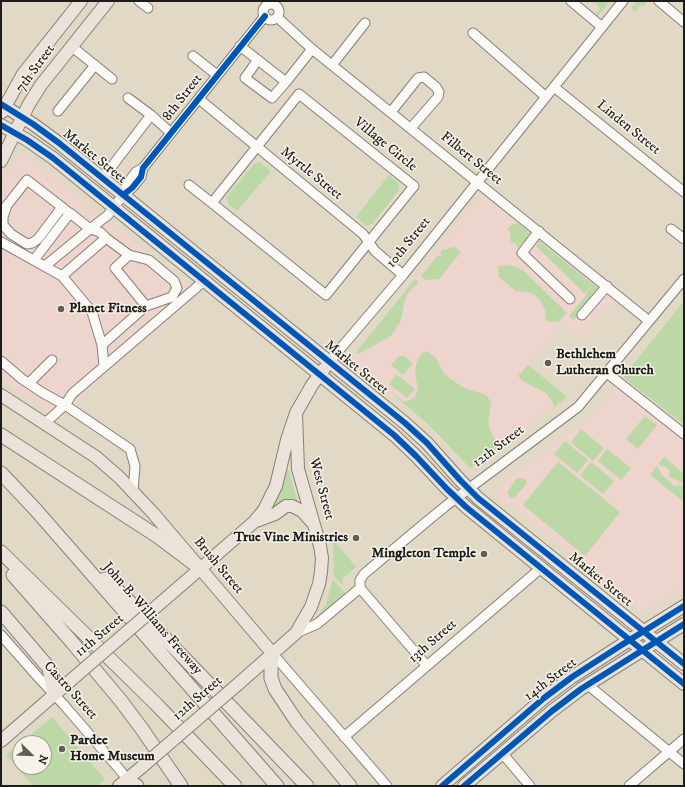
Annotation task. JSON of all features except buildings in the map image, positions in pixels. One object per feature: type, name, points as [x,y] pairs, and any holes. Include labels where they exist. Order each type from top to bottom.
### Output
[{"type":"highway","points":[[1,435],[157,536],[201,569]]},
{"type":"highway","name":"John B. Williams Freeway","points":[[1,473],[30,504],[277,786]]},
{"type":"highway","points":[[1,552],[156,704],[235,786]]},
{"type":"highway","points":[[74,554],[121,593],[307,786]]},
{"type":"highway","points":[[1,561],[68,637],[121,701],[146,734],[181,786]]},
{"type":"highway","points":[[1,612],[49,668],[54,694]]},
{"type":"highway","points":[[273,654],[271,678],[275,689],[309,737],[350,786]]},
{"type":"main road","name":"7th Street","points":[[2,108],[23,74],[81,1]]},
{"type":"main road","name":"7th Street","points":[[1,161],[22,118],[41,85],[108,1]]},
{"type":"main road","name":"Market Street","points":[[2,108],[22,118],[49,136],[330,362],[416,433],[468,489],[684,664]]},
{"type":"main road","name":"Market Street","points":[[1,125],[40,148],[406,445],[456,498],[684,684]]},
{"type":"main road","name":"10th Street","points":[[254,522],[271,498],[276,486],[287,440],[296,413],[312,385],[330,362]]},
{"type":"main road","name":"Brush Street","points":[[1,395],[100,461],[119,476],[273,654]]},
{"type":"main road","name":"West Street","points":[[296,413],[298,469],[320,546],[322,558],[321,572]]},
{"type":"main road","points":[[254,522],[275,514],[286,506],[292,506],[302,511],[314,525]]},
{"type":"main road","name":"11th Street","points":[[1,741],[254,522]]},
{"type":"main road","name":"12th Street","points":[[129,784],[143,766],[296,633],[316,596],[321,572]]},
{"type":"main road","name":"14th Street","points":[[442,786],[544,698],[572,677],[684,606]]},
{"type":"main road","name":"14th Street","points":[[464,786],[552,711],[588,684],[684,624]]},
{"type":"street","points":[[139,1],[148,8]]},
{"type":"street","points":[[256,1],[264,12],[270,19],[277,17],[279,10],[275,3],[269,4],[264,12]]},
{"type":"street","points":[[571,1],[602,27]]},
{"type":"street","name":"10th Street","points":[[330,362],[623,1]]},
{"type":"street","points":[[659,1],[684,22]]},
{"type":"street","name":"8th Street","points":[[45,266],[108,216],[123,194],[132,188],[141,177],[143,168],[240,46],[264,12]]},
{"type":"street","name":"Filbert Street","points":[[277,17],[312,49],[650,321]]},
{"type":"street","points":[[332,65],[365,22]]},
{"type":"street","points":[[473,33],[546,97]]},
{"type":"street","points":[[71,46],[112,79]]},
{"type":"street","points":[[240,46],[257,61],[286,82]]},
{"type":"street","points":[[257,61],[245,78],[272,98],[312,49]]},
{"type":"street","points":[[193,56],[217,75]]},
{"type":"street","points":[[58,111],[95,65]]},
{"type":"street","points":[[391,112],[418,78],[424,77],[436,87],[439,92],[438,97],[411,128]]},
{"type":"street","name":"Linden Street","points":[[554,87],[684,192]]},
{"type":"street","name":"Village Circle","points":[[189,185],[326,295],[414,186],[299,94],[212,203]]},
{"type":"street","points":[[128,98],[151,115],[171,133]]},
{"type":"street","name":"Myrtle Street","points":[[198,99],[362,234],[375,251],[402,275]]},
{"type":"street","points":[[103,178],[151,115]]},
{"type":"street","points":[[1,213],[27,180],[90,229],[100,232],[129,255],[149,260],[174,281],[177,288],[172,297],[146,306],[102,346]]},
{"type":"street","points":[[7,205],[3,217],[3,225],[11,234],[27,244],[38,239],[66,210]]},
{"type":"street","points":[[34,260],[66,210]]},
{"type":"street","points":[[672,229],[684,239]]},
{"type":"street","points":[[539,232],[522,253],[570,299]]},
{"type":"street","points":[[62,276],[106,238]]},
{"type":"street","points":[[1,242],[62,276],[92,312],[102,346],[104,366]]},
{"type":"street","points":[[129,255],[116,268],[146,306]]},
{"type":"street","name":"12th Street","points":[[296,633],[317,624],[360,588],[360,580],[364,574],[456,498],[578,407],[684,279]]},
{"type":"street","points":[[44,424],[65,405],[72,394],[204,281]]},
{"type":"street","points":[[582,315],[607,286]]},
{"type":"street","points":[[28,383],[52,360]]},
{"type":"street","points":[[1,361],[28,383],[65,405],[130,449],[135,466],[133,491]]},
{"type":"street","points":[[607,372],[684,434]]},
{"type":"street","name":"13th Street","points":[[344,737],[541,568]]},
{"type":"street","points":[[360,588],[427,666]]},
{"type":"street","name":"Castro Street","points":[[1,635],[120,770],[129,784]]},
{"type":"street","name":"Brush Street","points":[[273,654],[387,786]]},
{"type":"street","points":[[588,684],[684,764]]},
{"type":"street","points":[[629,786],[684,739]]},
{"type":"street","points":[[502,753],[530,786]]},
{"type":"shaded area","points":[[21,152],[199,294],[86,391],[64,421],[1,378],[1,186]]},
{"type":"shaded area","points":[[480,195],[484,196],[613,300],[581,339],[562,323],[528,365],[567,397],[470,468],[418,415],[382,386],[382,383],[368,371],[364,371],[354,362],[354,360],[355,353]]},
{"type":"shaded area","points":[[624,378],[684,425],[684,589],[641,611],[492,491],[595,414]]},
{"type":"green space","points":[[592,1],[610,1],[597,17],[595,15],[600,9],[598,8],[599,6]]},
{"type":"green space","points":[[637,1],[643,1],[646,4],[645,6],[641,5],[636,11],[631,8]]},
{"type":"green space","points":[[260,162],[271,171],[237,211],[228,204],[226,198],[254,164]]},
{"type":"green space","points":[[389,175],[399,184],[399,190],[372,224],[366,226],[356,217]]},
{"type":"green space","points":[[518,223],[531,234],[520,247],[517,247],[517,244],[511,242],[510,232],[507,230],[511,225]]},
{"type":"green space","points":[[537,239],[600,290],[599,293],[591,287],[597,292],[574,320],[569,316],[587,294],[586,293],[591,286],[584,293],[536,246],[538,243],[536,241]]},
{"type":"green space","points":[[455,247],[461,252],[439,279],[426,280],[421,276],[438,255],[440,257],[442,256],[440,253],[442,250]]},
{"type":"green space","points":[[498,266],[513,266],[524,271],[567,313],[558,322],[546,321],[545,310],[541,301],[535,295],[516,291],[499,277]]},
{"type":"green space","points":[[415,279],[418,284],[407,294],[401,320],[391,336],[360,353],[357,353],[357,351]]},
{"type":"green space","points":[[684,301],[684,425],[623,377]]},
{"type":"green space","points":[[427,351],[436,358],[443,372],[448,377],[464,388],[486,395],[491,404],[488,422],[493,437],[501,445],[470,468],[431,427],[393,394],[405,402],[415,397],[418,390],[415,371],[417,361],[422,353]]},
{"type":"green space","points":[[399,356],[404,356],[413,363],[403,375],[391,365]]},
{"type":"green space","points":[[528,365],[567,397],[554,407],[552,401],[546,393],[524,382],[518,376]]},
{"type":"green space","points":[[396,374],[415,389],[407,398],[389,384]]},
{"type":"green space","points":[[645,416],[657,425],[638,449],[626,439]]},
{"type":"green space","points":[[581,429],[604,448],[593,461],[571,442]]},
{"type":"green space","points":[[565,441],[588,460],[577,473],[554,454]]},
{"type":"green space","points":[[607,449],[631,468],[621,480],[598,461]]},
{"type":"green space","points":[[664,457],[684,474],[684,483],[669,477],[669,469],[664,466],[660,466],[659,463]]},
{"type":"green space","points":[[558,462],[620,512],[585,556],[523,505]]},
{"type":"green space","points":[[591,462],[614,481],[603,494],[580,475]]},
{"type":"green space","points":[[657,466],[662,475],[671,482],[672,485],[684,486],[684,502],[650,475]]},
{"type":"green space","points":[[288,469],[298,502],[270,510],[283,483],[286,470]]},
{"type":"green space","points":[[517,478],[526,479],[527,483],[514,498],[511,498],[507,493]]},
{"type":"green space","points":[[333,540],[356,567],[344,577],[342,581],[343,586],[334,576]]},
{"type":"green space","points":[[333,579],[346,595],[316,621],[315,619],[326,604]]},
{"type":"green space","name":"Pardee Home Museum","points":[[52,717],[105,779],[97,786],[33,786],[23,775],[52,775],[52,735],[31,735]]},
{"type":"green space","name":"Pardee Home Museum","points":[[12,750],[12,762],[6,755]]},
{"type":"cycle path","points":[[123,195],[132,188],[141,177],[143,168],[265,16]]},
{"type":"cycle path","points":[[1,104],[33,124],[59,143],[405,423],[427,443],[478,498],[684,664]]},
{"type":"cycle path","points":[[1,125],[27,140],[53,158],[394,435],[466,507],[684,684]]},
{"type":"cycle path","points":[[442,786],[544,698],[572,677],[684,606]]},
{"type":"cycle path","points":[[464,786],[552,711],[581,689],[684,624]]},
{"type":"place","name":"Planet Fitness","points":[[61,309]]},
{"type":"place","name":"Bethlehem Lutheran Church","points":[[548,363]]},
{"type":"place","name":"True Vine Ministries","points":[[356,538]]},
{"type":"place","name":"Mingleton Temple","points":[[484,554]]},
{"type":"place","name":"Pardee Home Museum","points":[[62,749]]}]
